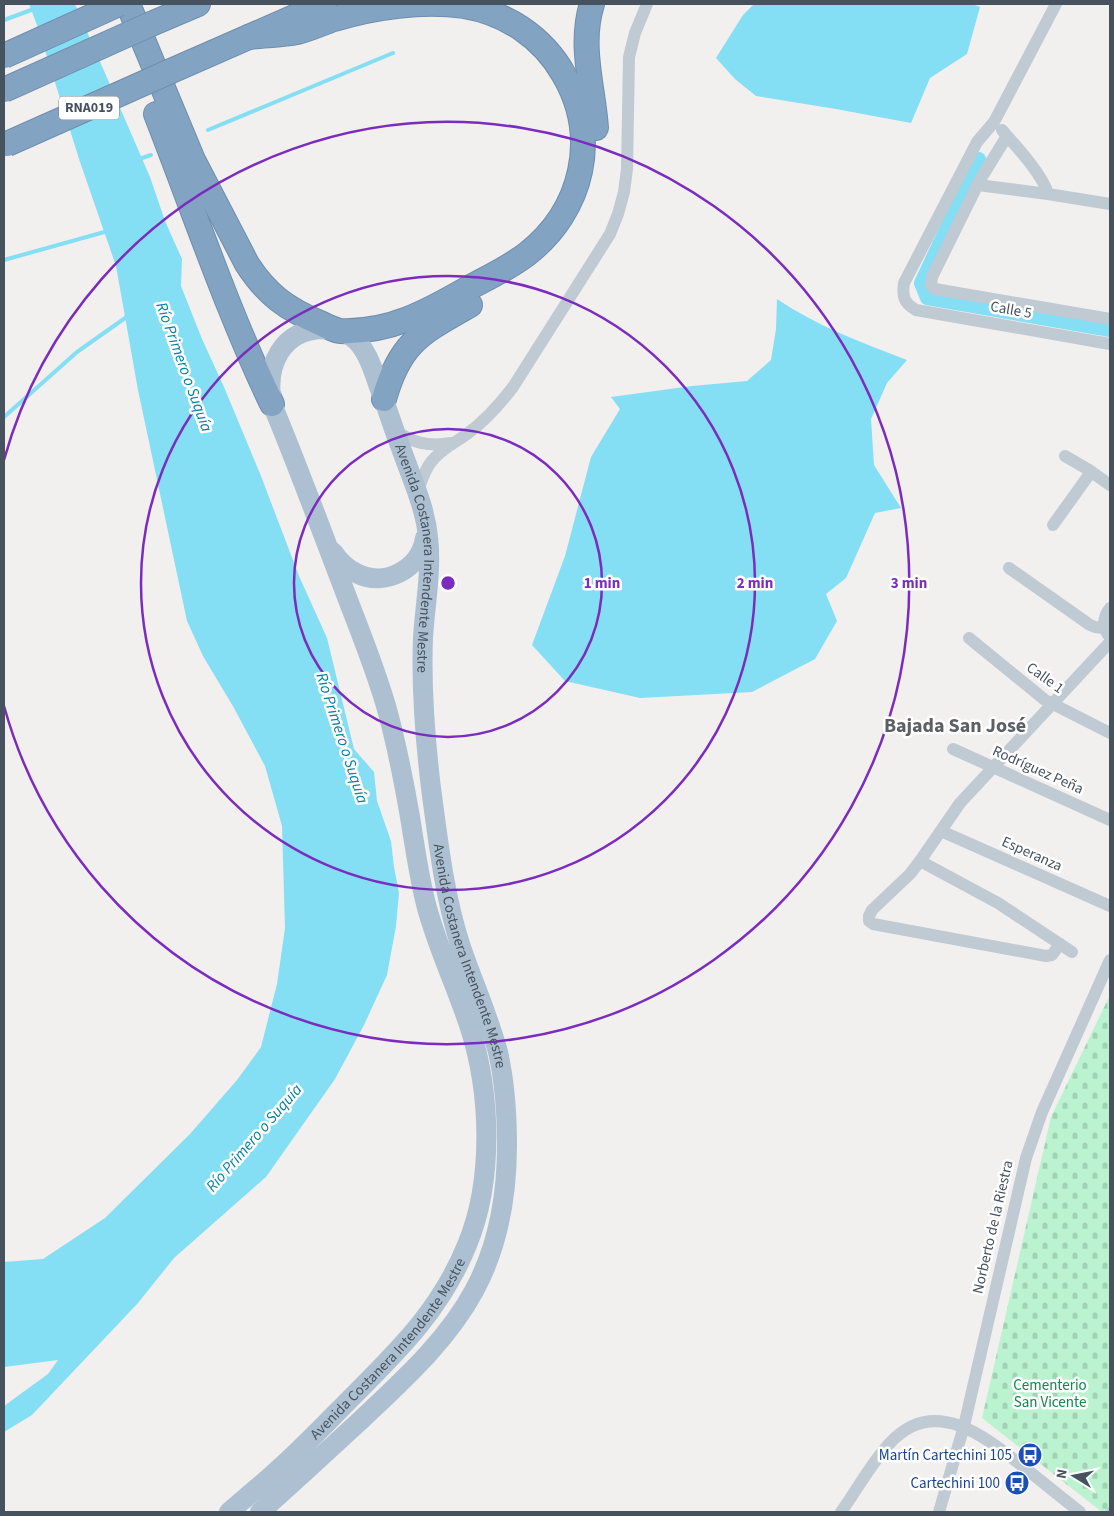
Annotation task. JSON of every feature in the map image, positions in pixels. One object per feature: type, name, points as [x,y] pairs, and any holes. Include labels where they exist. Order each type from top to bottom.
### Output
[{"type":"highway","points":[[111,4],[138,67],[216,275],[272,404]]},
{"type":"highway","points":[[4,56],[119,4]]},
{"type":"highway","points":[[128,4],[193,160],[247,264],[256,278],[280,302],[292,310],[338,331],[386,327],[414,317],[513,264],[538,244],[560,219],[576,189],[580,175],[583,145],[582,128],[580,112],[569,83],[552,55],[539,41],[511,21],[480,10],[446,5],[390,8],[352,14],[296,32],[249,37]]},
{"type":"highway","points":[[4,90],[198,4]]},
{"type":"highway","name":"RNA019","points":[[5,145],[324,4]]},
{"type":"highway","points":[[384,399],[394,368],[408,346],[432,328],[514,280],[542,260],[564,238],[581,212],[594,175],[596,158],[595,118],[586,54],[586,36],[592,4]]},
{"type":"main road","name":"Avenida Costanera Intendente Mestre","points":[[229,1512],[272,1475],[309,1439],[421,1325],[458,1267],[469,1242],[479,1205],[484,1174],[485,1110],[478,1056],[470,1028],[426,907],[404,782],[380,687],[328,543],[272,404],[269,390],[275,360],[283,346],[296,337],[311,331],[338,331],[354,338],[365,353],[384,399],[426,523],[429,549],[422,667],[429,769],[453,919],[460,945],[492,1034],[504,1080],[507,1123],[507,1179],[497,1234],[474,1291],[456,1318],[432,1349],[407,1376],[260,1512]]},
{"type":"main road","points":[[328,543],[338,559],[350,570],[365,577],[382,578],[400,573],[412,566],[418,558],[425,540],[426,523]]},
{"type":"street","points":[[417,493],[430,463],[436,455],[467,434],[492,412],[513,387],[610,234],[624,192],[627,169],[629,57],[635,33],[647,4]]},
{"type":"street","points":[[1048,194],[1046,187],[1020,151],[994,122],[1056,4]]},
{"type":"street","name":"Calle 5","points":[[994,122],[977,142],[904,283],[902,295],[907,304],[916,310],[1110,344]]},
{"type":"street","points":[[1007,136],[978,184],[932,278],[931,286],[935,289],[1110,319]]},
{"type":"street","points":[[978,184],[1110,204]]},
{"type":"street","points":[[393,428],[418,443],[434,445],[453,443]]},
{"type":"street","points":[[1065,456],[1110,486]]},
{"type":"street","points":[[1053,525],[1091,472]]},
{"type":"street","points":[[1009,568],[1108,636]]},
{"type":"street","points":[[1108,636],[1104,620],[1110,608]]},
{"type":"street","points":[[1060,944],[1052,955],[1046,956],[874,924],[869,921],[869,916],[872,910],[910,874],[960,803],[995,768],[1052,705],[1108,636]]},
{"type":"street","name":"Calle 1","points":[[969,638],[1037,695],[1052,705],[1110,732]]},
{"type":"street","name":"Rodríguez Peña","points":[[953,749],[1110,820]]},
{"type":"street","name":"Esperanza","points":[[941,831],[1110,906]]},
{"type":"street","points":[[920,861],[983,895],[1072,952]]},
{"type":"street","name":"Norberto de la Riestra","points":[[939,1512],[964,1426],[1026,1158],[1042,1112],[1110,960]]},
{"type":"street","points":[[841,1512],[890,1442],[909,1428],[939,1420],[964,1426],[998,1446],[1080,1512]]},
{"type":"green space","name":"Cementerio San Vicente","points":[[1110,995],[1110,1512],[1102,1512],[982,1418],[1051,1117]]},
{"type":"water","name":"Río Primero o Suquía","points":[[29,4],[75,4],[150,177],[165,221],[182,259],[181,286],[261,476],[299,576],[327,638],[354,749],[374,772],[377,801],[391,841],[399,893],[396,926],[387,975],[364,1025],[335,1079],[266,1177],[174,1258],[138,1303],[32,1415],[4,1432],[4,1406],[48,1374],[58,1360],[4,1367],[4,1262],[43,1259],[105,1218],[190,1134],[237,1080],[261,1047],[277,984],[285,928],[282,826],[265,766],[203,656],[187,621],[138,390],[116,266]]},
{"type":"water","points":[[754,4],[972,4],[980,7],[967,54],[930,78],[911,123],[756,96],[735,79],[716,58],[743,15]]},
{"type":"water","points":[[777,299],[824,326],[907,360],[887,383],[871,419],[874,465],[901,508],[875,513],[846,578],[826,594],[837,621],[815,659],[752,692],[640,698],[565,681],[532,645],[565,556],[591,457],[620,409],[611,397],[747,381],[771,360],[776,329]]},
{"type":"waterway","points":[[4,20],[34,9]]},
{"type":"waterway","points":[[208,130],[393,53]]},
{"type":"waterway","points":[[139,159],[151,155]]},
{"type":"waterway","points":[[979,159],[921,283],[927,298],[1110,330]]},
{"type":"waterway","points":[[4,260],[108,231]]},
{"type":"waterway","points":[[4,417],[77,352],[128,316]]},
{"type":"place","name":"Martín Cartechini 105","points":[[1030,1455]]},
{"type":"place","name":"Cartechini 100","points":[[1017,1483]]},
{"type":"district","name":"Bajada San José","points":[[955,726]]}]
